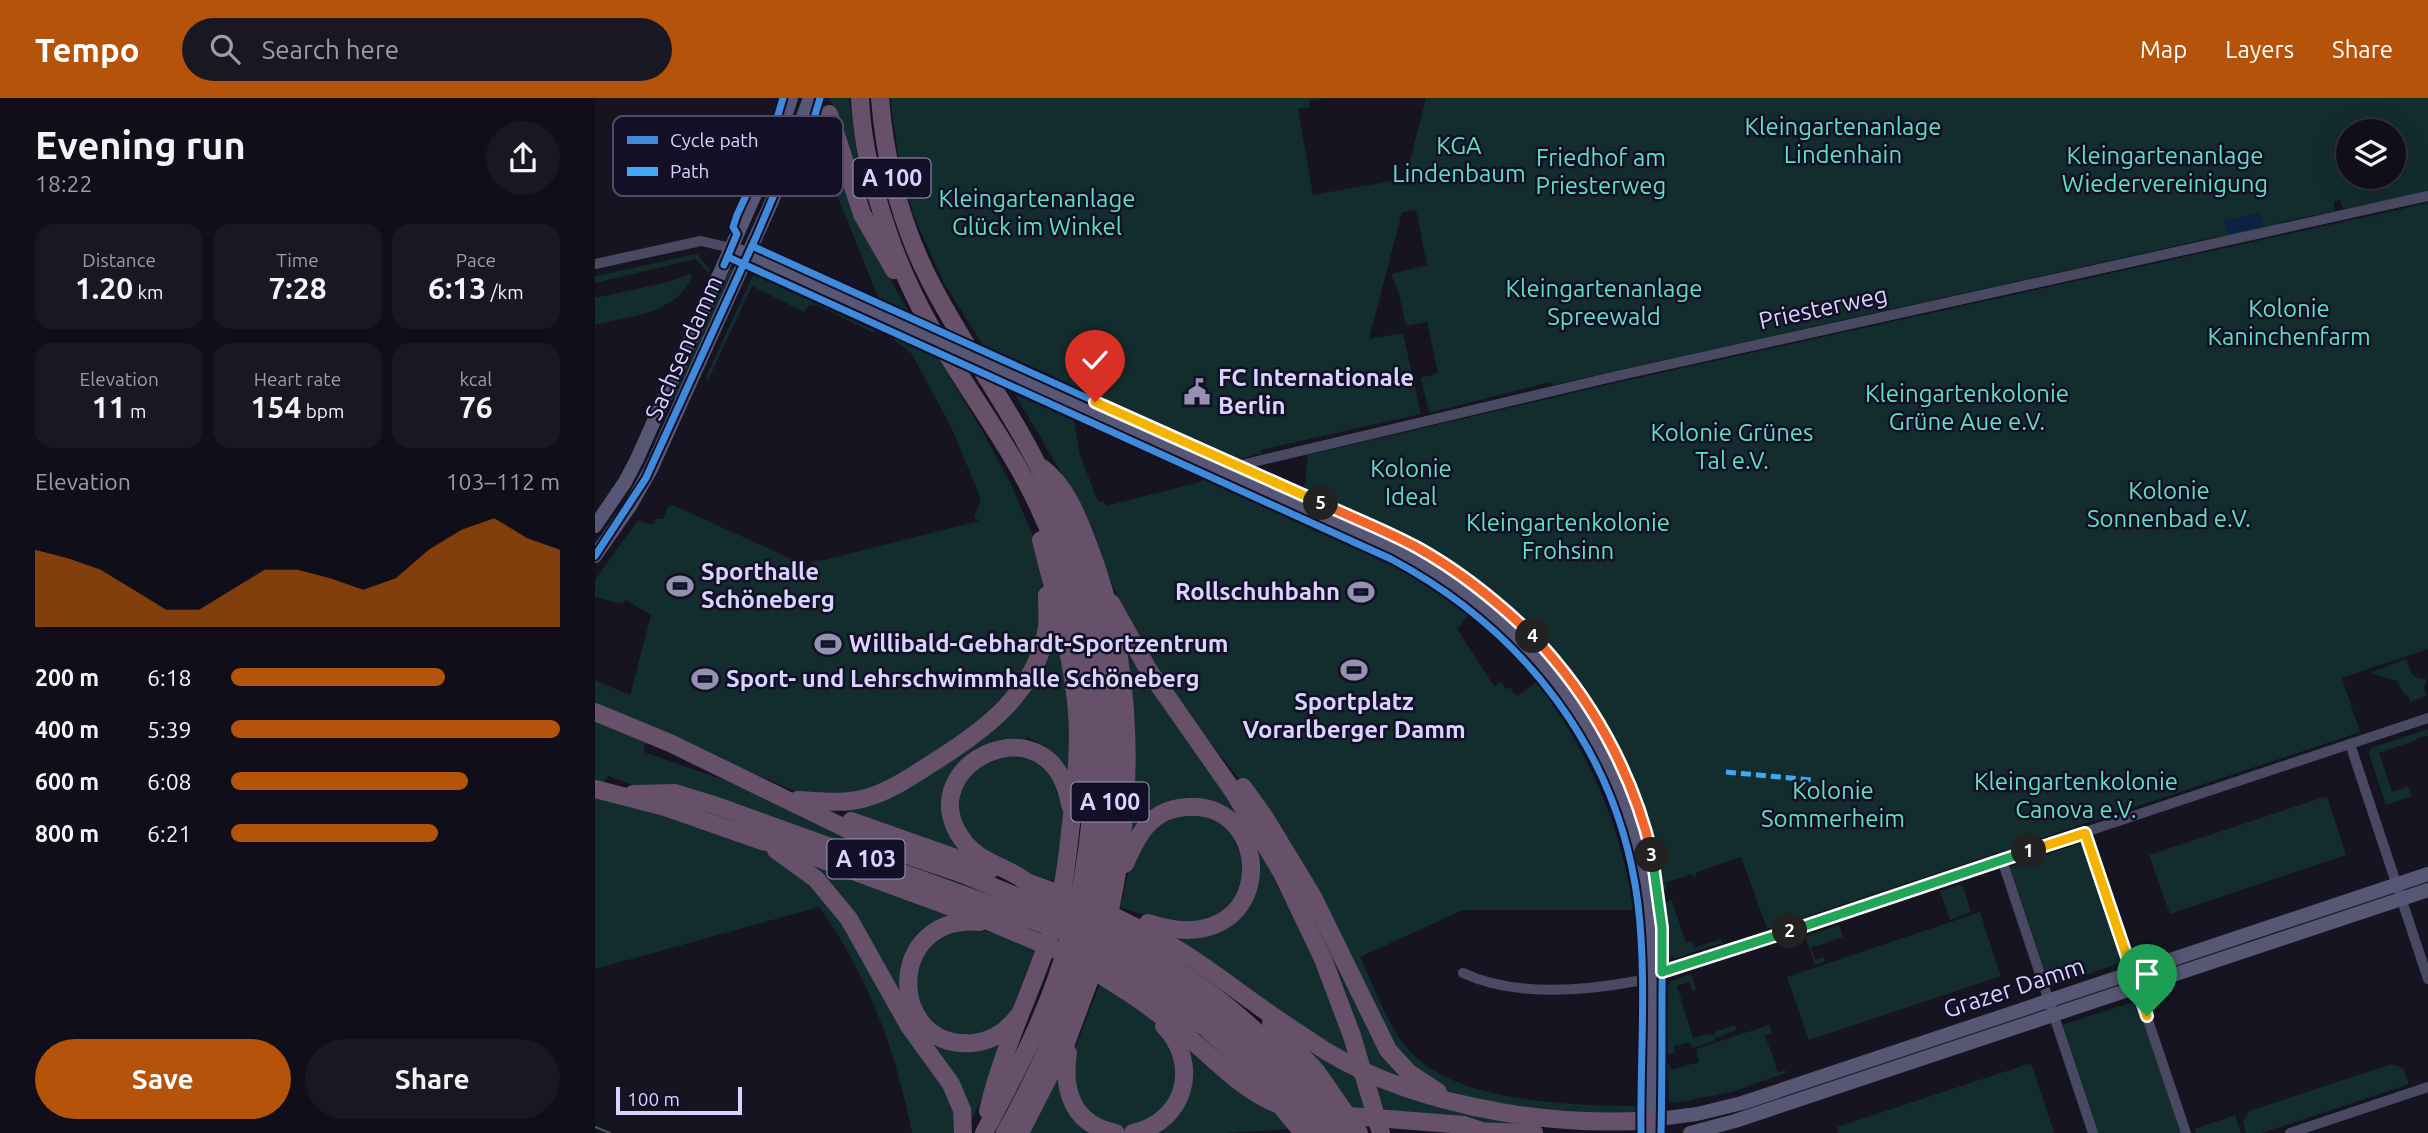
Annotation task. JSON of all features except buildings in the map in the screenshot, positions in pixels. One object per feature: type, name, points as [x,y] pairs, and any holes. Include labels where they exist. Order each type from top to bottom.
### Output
[{"type":"highway","name":"A 100","points":[[860,98],[876,194],[913,294],[1027,486],[1059,561],[1079,631],[1093,720],[1092,818],[1085,869],[1070,936],[1048,999],[1026,1050],[983,1133]]},
{"type":"highway","name":"A 100","points":[[880,98],[885,149],[895,194],[918,256],[948,314],[1036,464],[1066,527],[1082,572],[1102,652],[1110,710],[1112,769],[1102,873],[1087,941],[1062,1014],[1005,1133]]},
{"type":"highway","points":[[843,156],[862,214],[894,270],[913,294]]},
{"type":"highway","points":[[1020,1133],[1053,1072],[1101,950],[1116,883],[1123,835],[1127,766],[1121,666],[1104,592],[1080,523],[1063,487],[1036,464]]},
{"type":"highway","points":[[983,1133],[995,1080],[1030,995],[1056,918],[1076,784],[1077,712],[1070,661],[1027,486]]},
{"type":"highway","points":[[786,800],[830,802],[860,800],[874,795],[898,784],[959,747],[994,719],[1021,691],[1042,646],[1047,626],[1048,567]]},
{"type":"highway","points":[[1104,592],[1149,671],[1233,791],[1282,873],[1314,936],[1352,1035],[1381,1133]]},
{"type":"highway","points":[[1171,700],[1203,736],[1265,818],[1327,924],[1388,1050],[1415,1078],[1451,1099]]},
{"type":"highway","name":"A 103","points":[[595,712],[670,743],[731,775],[886,848],[960,873],[1019,915]]},
{"type":"highway","points":[[1025,881],[1016,874],[986,862],[961,838],[952,819],[951,803],[954,786],[961,774],[971,762],[991,750],[1012,747],[1034,751],[1045,758],[1061,776],[1069,802],[1071,822]]},
{"type":"highway","points":[[595,789],[677,811],[762,841],[785,846],[996,925]]},
{"type":"highway","name":"A 103","points":[[619,794],[680,794],[1019,915],[1137,962],[1217,1017],[1274,1072],[1322,1133]]},
{"type":"highway","points":[[1116,883],[1143,828],[1151,819],[1166,811],[1193,806],[1207,809],[1238,828],[1250,850],[1252,867],[1247,894],[1235,912],[1218,924],[1198,930],[1169,930],[1137,962]]},
{"type":"highway","points":[[814,812],[867,826],[1102,910],[1113,911],[1178,1044],[1184,1064],[1178,1102],[1153,1127],[1133,1133]]},
{"type":"highway","points":[[762,841],[816,879],[849,919],[909,1026],[951,1084],[962,1110],[963,1133]]},
{"type":"highway","points":[[1030,995],[1011,1025],[996,1036],[980,1042],[963,1043],[941,1037],[927,1027],[913,1009],[907,985],[908,969],[923,941],[934,932],[954,924],[978,921],[996,925],[1019,915],[1083,961],[1101,964],[1137,962],[1207,967],[1257,1006],[1337,1058],[1422,1095],[1495,1110],[1651,1126]]},
{"type":"highway","points":[[1137,962],[1253,1072],[1303,1133]]},
{"type":"highway","points":[[1137,962],[1188,1037],[1255,1094],[1276,1104],[1315,1112],[1402,1122],[1464,1125],[1479,1130]]},
{"type":"highway","name":"A 103","points":[[1137,962],[1170,965],[1228,1006],[1262,1036],[1295,1071],[1341,1133]]},
{"type":"highway","points":[[1257,1006],[1317,1071],[1359,1133]]},
{"type":"highway","points":[[1072,1028],[1065,1073],[1068,1094],[1087,1120],[1115,1133]]},
{"type":"highway","points":[[1285,1133],[1479,1130],[1534,1133]]},
{"type":"main road","name":"Sachsendamm","points":[[786,116],[791,98]]},
{"type":"main road","name":"Sachsendamm","points":[[805,116],[812,98]]},
{"type":"main road","points":[[812,98],[829,114]]},
{"type":"main road","name":"Sachsendamm","points":[[595,526],[637,459],[754,196]]},
{"type":"main road","name":"Sachsendamm","points":[[595,556],[646,478],[773,196]]},
{"type":"main road","points":[[731,248],[1398,552],[1431,569],[1479,603],[1541,662],[1567,695],[1607,764],[1636,840],[1648,898],[1652,976],[1651,1126]]},
{"type":"main road","points":[[616,496],[630,506]]},
{"type":"main road","name":"Grazer Damm","points":[[1690,1133],[1796,1093],[2399,892],[2428,874]]},
{"type":"main road","name":"Grazer Damm","points":[[2399,892],[2428,890]]},
{"type":"main road","name":"Grazer Damm","points":[[1651,1126],[1796,1093]]},
{"type":"street","name":"Priesterweg","points":[[1234,477],[1239,467],[1245,464],[1439,416],[2428,196]]},
{"type":"street","points":[[595,264],[701,241],[731,248]]},
{"type":"street","points":[[1463,973],[1492,985],[1549,988],[1628,983],[2428,718]]},
{"type":"street","points":[[2350,744],[2428,979]]},
{"type":"street","points":[[2085,833],[2186,1133]]},
{"type":"street","points":[[2002,860],[2093,1133]]},
{"type":"street","points":[[2290,1133],[2428,1087]]},
{"type":"green space","points":[[828,98],[849,98],[858,161],[872,217],[855,181],[843,141],[843,116],[836,116]]},
{"type":"green space","points":[[890,98],[1329,98],[1309,101],[1310,107],[1298,109],[1313,195],[1402,179],[1406,176],[1426,98],[2428,98],[2428,192],[2343,209],[2340,200],[2334,202],[2334,211],[2278,223],[2278,226],[2221,239],[2220,236],[1552,385],[1551,382],[1429,413],[1421,378],[1438,373],[1427,322],[1406,326],[1399,294],[1391,274],[1427,265],[1416,210],[1402,212],[1369,339],[1403,333],[1421,414],[1261,450],[1262,453],[1236,460],[982,344],[944,283],[915,219],[900,167]]},
{"type":"green space","points":[[843,170],[876,254],[908,311],[878,297],[837,196],[843,196]]},
{"type":"green space","points":[[2428,203],[2428,649],[2342,678],[2360,732],[1772,928],[1767,928],[1741,857],[1697,872],[1694,878],[1692,874],[1665,883],[1667,889],[1662,890],[1651,838],[1635,788],[1613,740],[1586,696],[1554,655],[1518,617],[1478,583],[1434,553],[1304,491],[1308,455],[1624,381]]},
{"type":"green space","points":[[697,254],[710,270],[708,273],[696,259],[595,283],[595,276]]},
{"type":"green space","points":[[730,268],[735,270],[676,399],[672,397],[676,387]]},
{"type":"green space","points":[[690,274],[692,277],[684,289],[675,299],[663,306],[637,316],[595,325],[595,298],[664,283]]},
{"type":"green space","points":[[753,275],[876,331],[874,333],[816,305],[808,306],[804,312],[752,286],[708,380],[705,379]]},
{"type":"green space","name":"Willibald-Gebhardt-Sportzentrum","points":[[889,336],[939,359],[1011,484],[1037,552],[1043,608],[1037,651],[990,719],[862,797],[797,792],[595,706],[595,680],[630,695],[651,615],[626,600],[622,604],[595,597],[595,580],[638,520],[653,525],[656,519],[663,519],[669,505],[809,567],[813,561],[979,521],[974,517],[981,499],[952,429],[912,354]]},
{"type":"green space","name":"Sportplatz Vorarlberger Damm","points":[[1014,393],[1074,421],[1080,455],[1098,502],[1104,501],[1106,506],[1200,482],[1202,479],[1423,582],[1469,615],[1457,629],[1494,686],[1501,682],[1517,696],[1537,682],[1572,735],[1600,790],[1621,849],[1633,910],[1463,910],[1360,957],[1393,1028],[1407,1048],[1427,1066],[1452,1080],[1482,1090],[1546,1102],[1636,1106],[1634,1115],[1538,1109],[1475,1099],[1437,1087],[1407,1065],[1254,798],[1174,696],[1130,624],[1068,484]]},
{"type":"green space","points":[[1056,624],[1071,698],[1070,776],[1049,748],[1027,737],[1024,740],[1010,739],[985,744],[964,757],[951,779],[946,819],[953,839],[964,854],[833,807],[847,806],[987,729]]},
{"type":"green space","points":[[1118,624],[1221,783],[1301,921],[1354,1061],[1168,935],[1194,937],[1257,879],[1215,805],[1129,830]]},
{"type":"green space","points":[[2405,659],[2414,676],[2427,679],[2424,687],[2426,696],[2410,702],[2397,681],[2370,673]]},
{"type":"green space","points":[[595,720],[648,741],[644,752],[730,782],[838,832],[960,881],[960,884],[696,791],[636,786],[608,776],[603,784],[595,785]]},
{"type":"green space","points":[[2428,729],[2428,736],[2379,753],[2392,792],[2408,786],[2412,796],[2386,805],[2369,754],[2371,748]]},
{"type":"green space","points":[[997,752],[1046,763],[1066,803],[1057,883],[984,856],[957,821],[962,779]]},
{"type":"green space","points":[[1240,791],[1417,1084],[1368,1068]]},
{"type":"green space","points":[[595,793],[684,820],[768,851],[826,896],[949,1089],[958,1133],[912,1133],[898,1073],[878,1015],[852,959],[819,907],[595,969]]},
{"type":"green space","points":[[2327,796],[2346,855],[2170,914],[2149,855]]},
{"type":"green space","points":[[1173,815],[1207,815],[1228,827],[1246,865],[1239,897],[1206,923],[1149,917],[1120,907],[1130,866],[1142,838]]},
{"type":"green space","points":[[2084,842],[2123,962],[2050,987],[2010,867]]},
{"type":"green space","points":[[803,859],[959,914],[934,926],[902,996]]},
{"type":"green space","points":[[1962,884],[1971,912],[1950,920],[1940,891]]},
{"type":"green space","points":[[1672,900],[1686,943],[1692,941],[1694,948],[1721,939],[1722,943],[1675,958],[1669,956],[1664,903]]},
{"type":"green space","points":[[1980,912],[2001,976],[1809,1040],[1787,977]]},
{"type":"green space","points":[[1839,925],[1843,937],[1811,948],[1815,960],[1824,957],[1825,961],[1815,965],[1805,936]]},
{"type":"green space","points":[[967,928],[995,933],[1040,952],[1010,1016],[992,1031],[968,1035],[944,1031],[933,1025],[920,1006],[915,984],[920,962],[932,943],[944,935]]},
{"type":"green space","points":[[1691,974],[1696,989],[1692,991],[1689,982],[1677,986],[1693,1038],[1711,1033],[1712,1036],[1715,1032],[1735,1025],[1736,1030],[1692,1048],[1690,1042],[1674,1046],[1675,1053],[1667,1054],[1668,985],[1671,981]]},
{"type":"green space","points":[[1100,983],[1156,1021],[1172,1044],[1178,1080],[1166,1109],[1131,1128],[1109,1126],[1084,1110],[1071,1073],[1075,1049]]},
{"type":"green space","points":[[2137,1003],[2181,1133],[2098,1133],[2062,1025]]},
{"type":"green space","points":[[1769,1025],[1772,1033],[1765,1035],[1778,1072],[1785,1070],[1786,1073],[1731,1092],[1675,1103],[1669,1101],[1667,1064],[1669,1063],[1671,1070],[1699,1062],[1696,1049]]},
{"type":"green space","points":[[923,1032],[1009,1037],[972,1120],[971,1120]]},
{"type":"green space","points":[[1291,1035],[1373,1082],[1634,1127],[1634,1131],[1556,1128],[1353,1112]]},
{"type":"green space","points":[[1185,1046],[1276,1108],[1290,1129],[1227,1133],[1153,1133],[1165,1126]]},
{"type":"green space","points":[[2031,1063],[2054,1133],[1838,1133],[1837,1127]]},
{"type":"green space","points":[[2392,1064],[2403,1068],[2409,1084],[2262,1133],[2246,1133],[2243,1121],[2249,1111]]},
{"type":"green space","points":[[1057,1076],[1059,1077],[1096,1133],[1027,1133]]},
{"type":"green space","points":[[2235,1115],[2241,1133],[2196,1133],[2194,1129]]},
{"type":"water","points":[[2260,213],[2263,227],[2227,234],[2224,221]]},
{"type":"tram line","points":[[595,1127],[610,1133]]},
{"type":"marked path","points":[[1726,772],[1812,780]]},
{"type":"cycle path","points":[[778,116],[783,98]]},
{"type":"cycle path","points":[[815,116],[820,98]]},
{"type":"cycle path","points":[[724,265],[737,234],[733,227],[746,196]]},
{"type":"cycle path","points":[[595,556],[646,478],[773,196]]},
{"type":"cycle path","points":[[752,246],[1411,545],[1458,573],[1502,607],[1541,645],[1576,688],[1605,735],[1629,784],[1647,836],[1658,890],[1662,931],[1661,1133]]},
{"type":"cycle path","points":[[728,257],[1391,559],[1439,588],[1483,621],[1523,659],[1557,701],[1587,747],[1610,796],[1627,848],[1641,932],[1641,1133]]},
{"type":"place","name":"FC Internationale Berlin","points":[[1197,392]]},
{"type":"place","name":"Sporthalle Schöneberg","points":[[680,586]]},
{"type":"place","name":"Rollschuhbahn","points":[[1361,592]]},
{"type":"place","name":"Willibald-Gebhardt-Sportzentrum","points":[[828,644]]},
{"type":"place","name":"Sportplatz Vorarlberger Damm","points":[[1354,670]]},
{"type":"place","name":"Sport- und Lehrschwimmhalle Schöneberg","points":[[705,679]]},
{"type":"route","points":[[1095,402],[1419,549],[1482,591],[1534,638],[1571,681],[1597,719],[1634,798],[1651,851],[1658,888],[1663,944],[1662,972],[2085,833],[2147,1016]]},
{"type":"park label","name":"Kleingartenanlage Lindenhain","points":[[1843,141]]},
{"type":"park label","name":"KGA Lindenbaum","points":[[1459,160]]},
{"type":"park label","name":"Kleingartenanlage Wiedervereinigung","points":[[2165,170]]},
{"type":"park label","name":"Friedhof am Priesterweg","points":[[1601,172]]},
{"type":"park label","name":"Kleingartenanlage Glück im Winkel","points":[[1037,213]]},
{"type":"park label","name":"Kleingartenanlage Spreewald","points":[[1604,303]]},
{"type":"park label","name":"Kolonie Kaninchenfarm","points":[[2289,323]]},
{"type":"park label","name":"Kleingartenkolonie Grüne Aue e.V.","points":[[1967,408]]},
{"type":"park label","name":"Kolonie Grünes Tal e.V.","points":[[1732,447]]},
{"type":"park label","name":"Kolonie Ideal","points":[[1411,483]]},
{"type":"park label","name":"Kolonie Sonnenbad e.V.","points":[[2169,505]]},
{"type":"park label","name":"Kleingartenkolonie Frohsinn","points":[[1568,537]]},
{"type":"park label","name":"Kleingartenkolonie Canova e.V.","points":[[2076,796]]},
{"type":"park label","name":"Kolonie Sommerheim","points":[[1833,805]]}]
